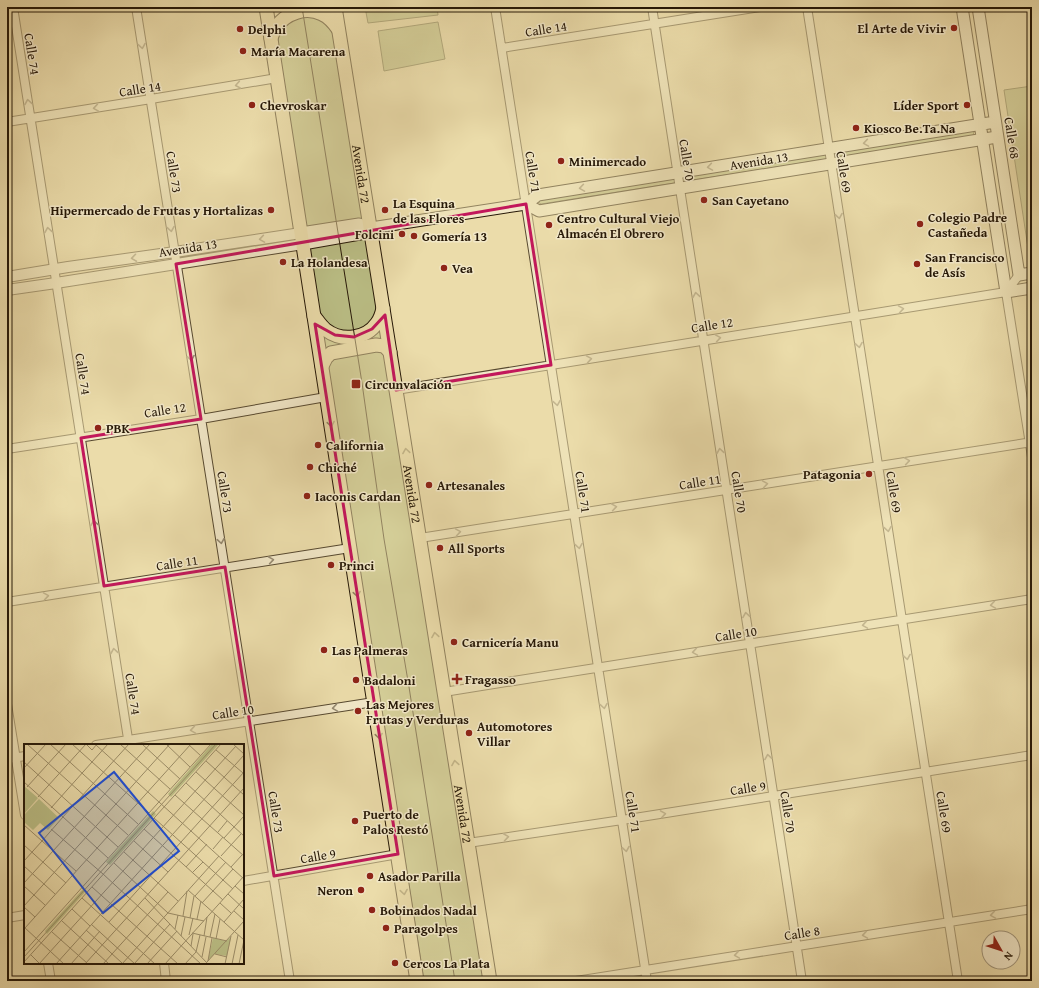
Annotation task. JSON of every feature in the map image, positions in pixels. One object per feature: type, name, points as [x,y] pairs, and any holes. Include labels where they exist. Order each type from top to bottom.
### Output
[{"type":"highway","points":[[266,7],[417,981]]},
{"type":"highway","name":"Avenida 72","points":[[336,7],[338,29],[384,307],[490,981]]},
{"type":"highway","points":[[270,38],[283,19],[292,14],[303,11],[311,11],[322,14],[331,20],[338,29]]},
{"type":"highway","points":[[314,316],[327,331],[344,338],[354,337],[366,333],[372,329],[382,315],[384,307]]},
{"type":"highway","points":[[322,366],[326,358],[331,353],[376,344],[384,346],[390,352]]},
{"type":"main road","points":[[962,7],[1006,292]]},
{"type":"main road","name":"Calle 68","points":[[978,7],[1019,275]]},
{"type":"main road","name":"Avenida 13","points":[[302,238],[359,224],[371,228],[526,204],[538,195],[995,122]]},
{"type":"main road","name":"Avenida 13","points":[[526,204],[539,211],[997,137]]},
{"type":"main road","points":[[1019,275],[1032,273]]},
{"type":"main road","name":"Calle 12","points":[[1006,292],[1032,288]]},
{"type":"street","name":"Calle 74","points":[[13,7],[129,742]]},
{"type":"street","name":"Calle 73","points":[[136,7],[290,981]]},
{"type":"street","name":"Calle 71","points":[[495,7],[647,981]]},
{"type":"street","name":"Calle 70","points":[[652,7],[802,981]]},
{"type":"street","name":"Calle 14","points":[[502,48],[760,7]]},
{"type":"street","name":"Calle 69","points":[[807,7],[958,981]]},
{"type":"street","name":"Calle 14","points":[[7,122],[277,78]]},
{"type":"street","name":"Avenida 13","points":[[7,277],[175,252],[302,238]]},
{"type":"street","name":"Avenida 13","points":[[7,290],[176,264],[302,238]]},
{"type":"street","points":[[1019,275],[1006,292],[1031,442],[1032,457]]},
{"type":"street","name":"Calle 12","points":[[396,390],[1006,292]]},
{"type":"street","name":"Calle 12","points":[[7,449],[201,419],[326,397]]},
{"type":"street","name":"Calle 11","points":[[420,538],[1031,442]]},
{"type":"street","name":"Calle 11","points":[[7,602],[350,548]]},
{"type":"street","name":"Calle 10","points":[[444,692],[1032,599]]},
{"type":"street","name":"Calle 10","points":[[107,744],[129,742],[249,721],[374,702]]},
{"type":"street","points":[[7,704],[24,808]]},
{"type":"street","name":"Calle 9","points":[[468,843],[1032,755]]},
{"type":"street","points":[[7,759],[24,756]]},
{"type":"street","name":"Calle 9","points":[[244,881],[398,854]]},
{"type":"street","name":"Calle 8","points":[[576,981],[1032,909]]},
{"type":"street","points":[[7,918],[24,915]]},
{"type":"street","points":[[48,964],[51,981]]},
{"type":"street","points":[[164,964],[166,981]]},
{"type":"highlighted area","points":[[526,204],[551,365],[396,390],[385,315],[372,329],[354,337],[335,335],[315,324],[398,854],[274,876],[225,567],[104,586],[81,438],[201,419],[176,264]]},
{"type":"green space","points":[[365,7],[437,7],[438,15],[368,23]]},
{"type":"green space","points":[[297,16],[314,17],[322,20],[326,23],[333,34],[366,219],[306,229],[278,42],[282,29]]},
{"type":"green space","points":[[438,22],[445,59],[384,71],[378,31]]},
{"type":"green space","points":[[1032,86],[1032,261],[1030,261],[1004,90]]},
{"type":"green space","points":[[968,130],[974,132],[973,136],[541,204],[537,201],[542,198]]},
{"type":"green space","points":[[368,237],[379,307],[368,327],[348,334],[332,329],[320,315],[309,247]]},
{"type":"green space","points":[[382,326],[386,343],[325,354],[322,332],[336,341]]},
{"type":"green space","points":[[385,350],[486,981],[424,981],[327,363],[332,356]]},
{"type":"tram line","points":[[302,7],[362,383],[384,539],[409,687],[455,981]]},
{"type":"place","name":"El Arte de Vivir","points":[[954,28]]},
{"type":"place","name":"Delphi","points":[[240,29]]},
{"type":"place","name":"María Macarena","points":[[243,51]]},
{"type":"place","name":"Chevroskar","points":[[252,105]]},
{"type":"place","name":"Líder Sport","points":[[967,105]]},
{"type":"place","name":"Kiosco Be.Ta.Na","points":[[856,128]]},
{"type":"place","name":"Minimercado","points":[[561,161]]},
{"type":"place","name":"San Cayetano","points":[[704,200]]},
{"type":"place","name":"Hipermercado de Frutas y Hortalizas","points":[[271,210]]},
{"type":"place","name":"La Esquina de las Flores","points":[[385,210]]},
{"type":"place","name":"Colegio Padre Castañeda","points":[[920,224]]},
{"type":"place","name":"Centro Cultural Viejo Almacén El Obrero","points":[[549,225]]},
{"type":"place","name":"Folcini","points":[[402,234]]},
{"type":"place","name":"Gomería 13","points":[[414,236]]},
{"type":"place","name":"La Holandesa","points":[[283,262]]},
{"type":"place","name":"San Francisco de Asís","points":[[917,264]]},
{"type":"place","name":"Vea","points":[[444,268]]},
{"type":"place","name":"Circunvalación","points":[[356,384]]},
{"type":"place","name":"PBK","points":[[98,428]]},
{"type":"place","name":"California","points":[[318,445]]},
{"type":"place","name":"Chiché","points":[[310,467]]},
{"type":"place","name":"Patagonia","points":[[869,474]]},
{"type":"place","name":"Artesanales","points":[[429,485]]},
{"type":"place","name":"Iaconis Cardan","points":[[307,496]]},
{"type":"place","name":"All Sports","points":[[440,548]]},
{"type":"place","name":"Princi","points":[[331,565]]},
{"type":"place","name":"Carnicería Manu","points":[[454,642]]},
{"type":"place","name":"Las Palmeras","points":[[324,650]]},
{"type":"place","name":"Fragasso","points":[[457,679]]},
{"type":"place","name":"Badaloni","points":[[356,680]]},
{"type":"place","name":"Las Mejores Frutas y Verduras","points":[[358,711]]},
{"type":"place","name":"Automotores Villar","points":[[469,733]]},
{"type":"place","name":"Puerto de Palos Restó","points":[[355,821]]},
{"type":"place","name":"Asador Parilla","points":[[370,876]]},
{"type":"place","name":"Neron","points":[[361,890]]},
{"type":"place","name":"Bobinados Nadal","points":[[372,910]]},
{"type":"place","name":"Paragolpes","points":[[386,928]]},
{"type":"place","name":"Cercos La Plata","points":[[395,963]]}]
